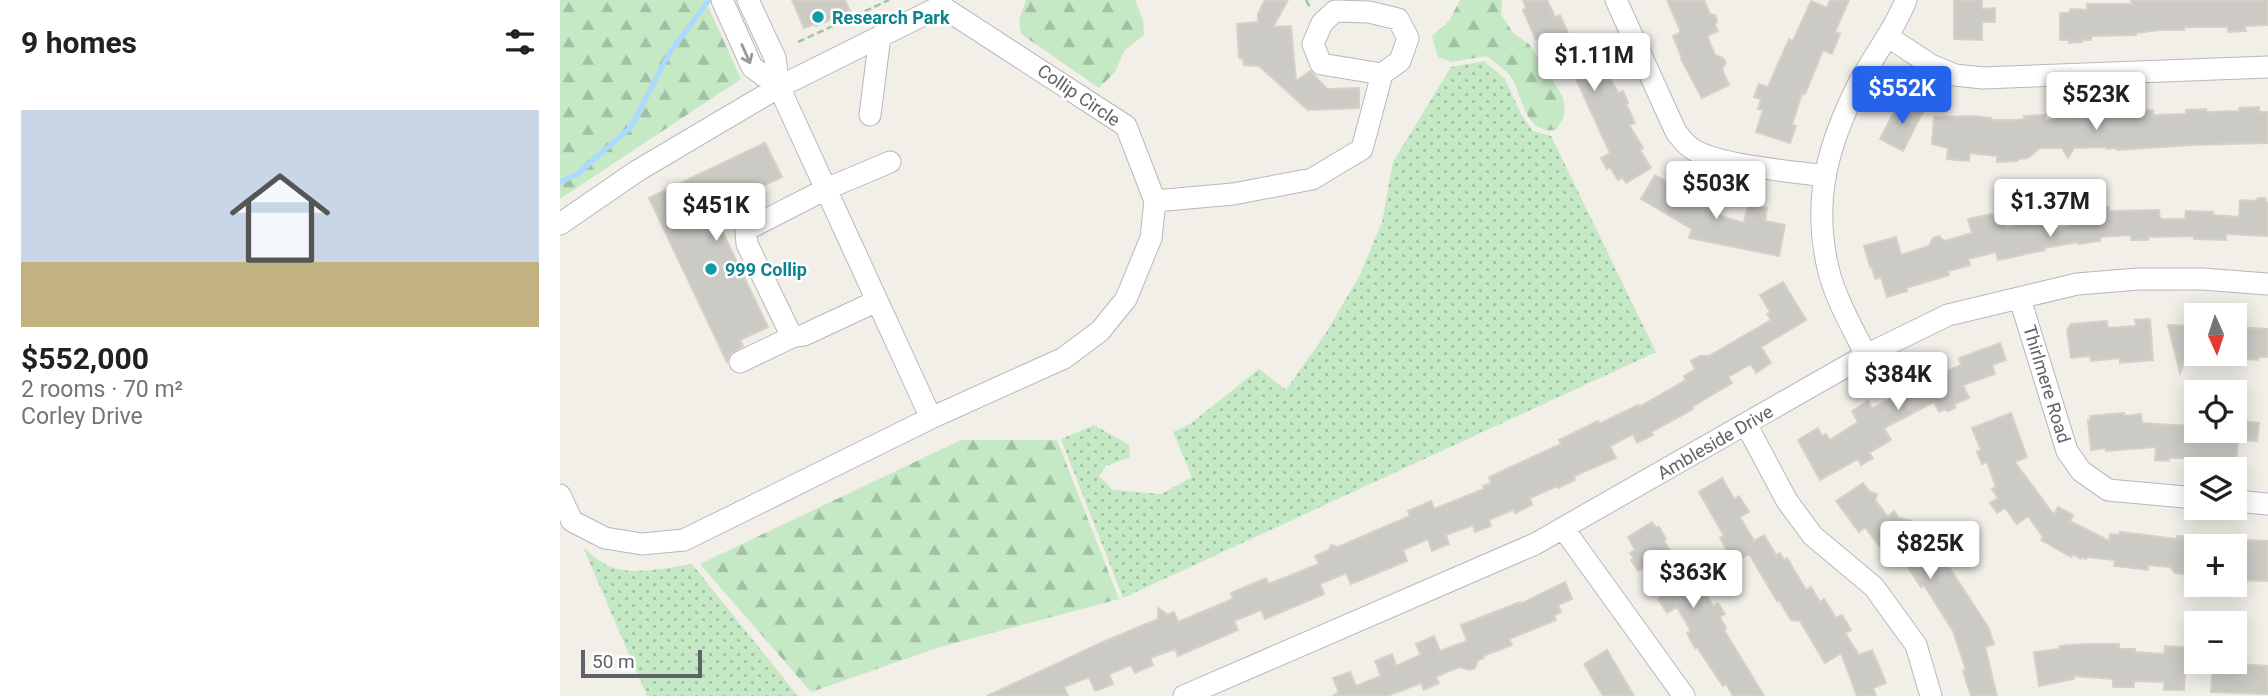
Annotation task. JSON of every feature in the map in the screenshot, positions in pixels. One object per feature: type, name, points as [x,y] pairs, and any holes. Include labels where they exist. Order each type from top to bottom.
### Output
[{"type":"street","points":[[748,0],[775,58],[779,87],[931,418]]},
{"type":"street","points":[[1616,0],[1676,132],[1690,148],[1724,161],[1825,176]]},
{"type":"street","points":[[1866,355],[1841,306],[1828,268],[1821,194],[1834,137],[1860,82],[1906,0]]},
{"type":"street","points":[[724,5],[752,67],[779,87]]},
{"type":"street","name":"Collip Circle","points":[[560,224],[637,171],[779,87],[941,6],[1126,126],[1155,201],[1151,238],[1126,299],[1100,331],[1064,358],[931,418],[684,540],[642,544],[605,538],[572,521],[560,495]]},
{"type":"street","points":[[870,115],[880,36]]},
{"type":"street","points":[[1886,36],[1931,65],[1955,75],[1983,78],[2268,67]]},
{"type":"street","points":[[1155,201],[1233,194],[1312,179],[1362,149],[1382,74]]},
{"type":"street","points":[[792,337],[747,244],[746,230],[826,189],[890,162]]},
{"type":"street","name":"Ambleside Drive","points":[[1184,696],[1535,544],[1866,355],[1948,315],[2077,284],[2138,279],[2202,279],[2268,284]]},
{"type":"street","name":"Thirlmere Road","points":[[2021,299],[2067,451],[2081,471],[2108,490],[2184,497]]},
{"type":"street","points":[[740,362],[877,301]]},
{"type":"street","points":[[1746,424],[1787,501],[1806,527],[1813,536],[1874,587],[1916,645],[1931,696]]},
{"type":"street","points":[[2247,502],[2268,504]]},
{"type":"street","points":[[1563,528],[1684,696]]},
{"type":"path","points":[[798,42],[889,0]]},
{"type":"green space","points":[[560,0],[705,0],[741,79],[560,199]]},
{"type":"green space","points":[[1026,0],[1135,0],[1143,20],[1144,35],[1124,51],[1115,72],[1099,88],[1021,34],[1019,20]]},
{"type":"green space","points":[[1460,0],[1502,0],[1501,14],[1513,33],[1529,44],[1562,95],[1565,108],[1563,119],[1556,130],[1545,130],[1531,121],[1511,77],[1486,56],[1452,62],[1438,57],[1432,36],[1449,21]]},
{"type":"green space","points":[[1484,61],[1505,79],[1521,114],[1533,131],[1551,136],[1656,352],[1123,598],[1061,439],[1094,425],[1129,445],[1130,457],[1106,466],[1099,476],[1113,490],[1161,494],[1192,477],[1173,432],[1190,424],[1259,369],[1286,390],[1324,336],[1360,275],[1382,222],[1393,162],[1451,67]]},
{"type":"green space","points":[[961,440],[1057,440],[1119,599],[940,647],[811,692],[700,564]]},
{"type":"green space","points":[[583,547],[602,562],[624,570],[672,568],[692,564],[798,696],[647,696]]},
{"type":"building","name":"Research Park","points":[[792,0],[845,0],[850,11],[816,26],[815,24],[804,28]]},
{"type":"building","points":[[1265,0],[1288,0],[1273,27],[1291,26],[1296,81],[1310,71],[1327,89],[1359,88],[1359,108],[1308,110],[1259,66],[1244,65],[1243,59],[1239,58],[1237,24],[1258,22],[1258,14]]},
{"type":"building","points":[[1523,0],[1547,0],[1555,17],[1560,15],[1578,56],[1590,51],[1597,67],[1604,63],[1614,86],[1619,93],[1623,91],[1635,123],[1629,125],[1651,168],[1626,183],[1622,177],[1618,180],[1610,167],[1607,169],[1601,158],[1610,153],[1561,46],[1546,52],[1540,38],[1536,40],[1523,10],[1526,8]]},
{"type":"building","points":[[1667,0],[1704,0],[1710,14],[1715,15],[1718,31],[1707,36],[1715,55],[1723,58],[1726,63],[1722,69],[1729,85],[1702,98],[1681,59],[1673,36],[1681,32]]},
{"type":"building","points":[[1830,0],[1849,0],[1835,32],[1840,34],[1832,54],[1823,50],[1805,94],[1802,93],[1792,125],[1796,126],[1790,143],[1756,132],[1763,110],[1758,109],[1761,99],[1754,97],[1759,84],[1768,87],[1789,39],[1793,41],[1811,1],[1827,8]]},
{"type":"building","points":[[1954,0],[1982,0],[1982,9],[1995,8],[1995,22],[1982,22],[1982,40],[1954,39]]},
{"type":"building","points":[[2131,0],[2268,0],[2268,25],[2245,26],[2246,31],[2228,32],[2228,27],[2184,27],[2184,30],[2159,30],[2136,35],[2091,36],[2091,40],[2082,42],[2069,43],[2069,40],[2060,40],[2060,13],[2069,13],[2071,9],[2087,10],[2087,4],[2132,4]]},
{"type":"building","points":[[1909,102],[1924,110],[1903,151],[1880,139],[1897,106],[1905,110]]},
{"type":"building","points":[[2259,107],[2259,112],[2268,112],[2268,143],[2117,150],[2106,147],[2074,148],[2068,158],[2062,148],[2040,148],[2028,158],[1997,162],[1997,156],[1970,153],[1969,161],[1947,159],[1948,148],[1932,144],[1934,117],[1972,116],[1991,120],[2017,120],[2024,119],[2024,116],[2045,115],[2045,120],[2079,117],[2079,113],[2099,115],[2153,110],[2153,115],[2186,114],[2186,110],[2239,111],[2239,108]]},
{"type":"building","name":"999 Collip","points":[[765,143],[782,177],[712,210],[768,327],[740,340],[743,346],[730,354],[727,362],[649,198]]},
{"type":"building","points":[[1655,175],[1695,198],[1692,203],[1716,209],[1714,214],[1744,223],[1748,204],[1767,208],[1765,221],[1785,225],[1779,256],[1689,238],[1692,229],[1641,199]]},
{"type":"building","points":[[2095,197],[2102,207],[2109,207],[2109,211],[2159,210],[2160,219],[2185,219],[2186,211],[2239,217],[2240,200],[2255,201],[2265,198],[2268,205],[2268,236],[2226,234],[2226,240],[2194,239],[2194,236],[2131,240],[2131,235],[2100,237],[2100,241],[2044,248],[2045,250],[1998,260],[1996,252],[1968,259],[1970,265],[1948,271],[1949,275],[1906,288],[1907,291],[1887,297],[1881,277],[1875,279],[1864,246],[1896,237],[1901,255],[1929,246],[1933,238],[1939,236],[1944,241],[1972,233],[1968,219],[1991,214],[2001,214],[2005,228],[2051,220],[2053,230],[2077,225],[2075,210],[2089,209]]},
{"type":"building","points":[[1783,282],[1806,320],[1761,347],[1771,363],[1756,373],[1751,364],[1728,377],[1732,383],[1651,432],[1653,435],[1637,443],[1633,434],[1610,446],[1616,458],[1574,476],[1575,480],[1558,488],[1557,486],[1530,498],[1532,505],[1515,513],[1514,509],[1489,520],[1491,526],[1475,532],[1473,525],[1446,535],[1449,544],[1432,551],[1428,539],[1403,550],[1407,561],[1351,584],[1346,573],[1320,584],[1324,594],[1265,619],[1261,610],[1234,621],[1238,630],[1178,656],[1175,649],[1150,658],[1153,665],[1135,673],[1131,665],[1109,674],[1113,684],[1095,691],[1089,677],[1064,687],[1068,696],[987,696],[1158,619],[1158,608],[1168,615],[1174,612],[1178,622],[1233,599],[1231,593],[1266,578],[1268,584],[1319,564],[1315,556],[1329,550],[1331,545],[1338,547],[1410,516],[1408,511],[1431,501],[1434,509],[1484,489],[1483,486],[1491,483],[1489,477],[1561,444],[1559,440],[1598,421],[1599,424],[1638,405],[1639,407],[1686,380],[1684,376],[1695,369],[1691,361],[1700,356],[1709,356],[1771,320],[1767,314],[1770,312],[1760,295]]},
{"type":"building","points":[[2150,319],[2153,360],[2120,363],[2120,358],[2091,361],[2090,356],[2071,358],[2067,330],[2071,324],[2107,321],[2108,328],[2136,326],[2135,320]]},
{"type":"building","points":[[2168,325],[2184,326],[2184,363],[2180,373]]},
{"type":"building","points":[[2247,328],[2268,329],[2268,357],[2258,357],[2258,360],[2247,359]]},
{"type":"building","points":[[2000,343],[2006,360],[1992,365],[1995,374],[1963,385],[1969,398],[1955,404],[1955,408],[1948,411],[1945,409],[1939,412],[1934,402],[1884,428],[1891,440],[1869,453],[1873,458],[1861,465],[1858,459],[1820,480],[1798,440],[1818,428],[1822,436],[1826,434],[1830,440],[1858,422],[1852,411],[1868,401],[1872,409],[1896,396],[1892,388],[1915,374],[1935,366],[1939,375],[1961,365],[1959,358]]},
{"type":"building","points":[[2011,413],[2027,457],[2015,462],[2054,515],[2058,507],[2073,515],[2070,521],[2109,541],[2110,534],[2120,535],[2120,532],[2177,539],[2177,536],[2184,536],[2184,574],[2175,573],[2170,567],[2148,565],[2148,570],[2114,566],[2115,560],[2087,557],[2081,559],[2073,554],[2071,557],[2041,540],[2043,537],[2028,516],[2017,524],[2005,508],[1997,513],[1990,503],[1998,498],[1992,489],[1996,487],[1987,462],[1982,464],[1977,452],[1981,450],[1972,428]]},
{"type":"building","points":[[2141,414],[2142,423],[2184,426],[2184,443],[2238,443],[2237,457],[2184,457],[2169,458],[2169,461],[2155,460],[2156,447],[2091,450],[2088,420],[2091,420],[2090,416]]},
{"type":"building","points":[[2247,421],[2259,423],[2257,441],[2247,440]]},
{"type":"building","points":[[1722,478],[1734,499],[1739,496],[1749,512],[1740,517],[1754,541],[1764,535],[1776,555],[1780,553],[1784,560],[1787,558],[1806,590],[1811,587],[1820,602],[1824,599],[1836,618],[1842,615],[1851,630],[1845,633],[1859,655],[1872,650],[1886,683],[1873,688],[1876,696],[1857,696],[1841,653],[1825,663],[1800,621],[1791,620],[1779,600],[1777,601],[1749,554],[1734,563],[1720,538],[1724,536],[1699,492]]},
{"type":"building","points":[[1863,483],[1870,492],[1877,494],[1875,500],[1888,517],[1894,511],[1899,518],[1911,521],[1926,541],[1936,534],[1951,551],[1948,552],[1953,560],[1947,564],[1988,627],[1994,644],[1985,647],[1997,696],[1971,696],[1963,671],[1966,670],[1953,631],[1924,585],[1921,587],[1898,552],[1894,556],[1884,543],[1879,546],[1865,527],[1859,532],[1836,501]]},
{"type":"building","points":[[1652,522],[1656,528],[1659,527],[1666,539],[1664,541],[1684,571],[1690,567],[1713,606],[1718,603],[1725,614],[1720,617],[1726,628],[1724,630],[1764,696],[1733,696],[1726,684],[1723,686],[1697,647],[1695,648],[1687,633],[1691,631],[1677,607],[1667,613],[1658,599],[1662,596],[1645,567],[1638,571],[1631,560],[1634,558],[1630,553],[1635,550],[1628,537]]},
{"type":"building","points":[[2247,540],[2268,541],[2268,581],[2247,580]]},
{"type":"building","points":[[1565,582],[1572,599],[1558,605],[1561,612],[1554,616],[1556,620],[1509,639],[1512,645],[1483,656],[1475,668],[1470,670],[1460,667],[1449,671],[1436,677],[1439,683],[1424,690],[1421,683],[1387,696],[1333,696],[1339,692],[1333,678],[1350,672],[1356,686],[1381,676],[1375,661],[1392,654],[1396,666],[1421,655],[1416,644],[1434,636],[1440,651],[1467,641],[1461,625],[1520,604]]},
{"type":"building","points":[[2119,644],[2119,649],[2164,654],[2165,646],[2184,647],[2184,690],[2164,690],[2164,682],[2134,681],[2134,687],[2113,687],[2113,679],[2074,676],[2074,679],[2039,686],[2034,652],[2059,649],[2060,646]]},
{"type":"building","points":[[1607,650],[1634,696],[1603,696],[1584,664]]},
{"type":"building","points":[[2247,664],[2268,666],[2268,694],[2211,692],[2212,674],[2247,674]]},
{"type":"waterway","points":[[560,182],[576,175],[631,127],[670,52],[709,0]]},
{"type":"place","name":"Research Park","points":[[818,17]]},
{"type":"place","name":"999 Collip","points":[[711,269]]}]
